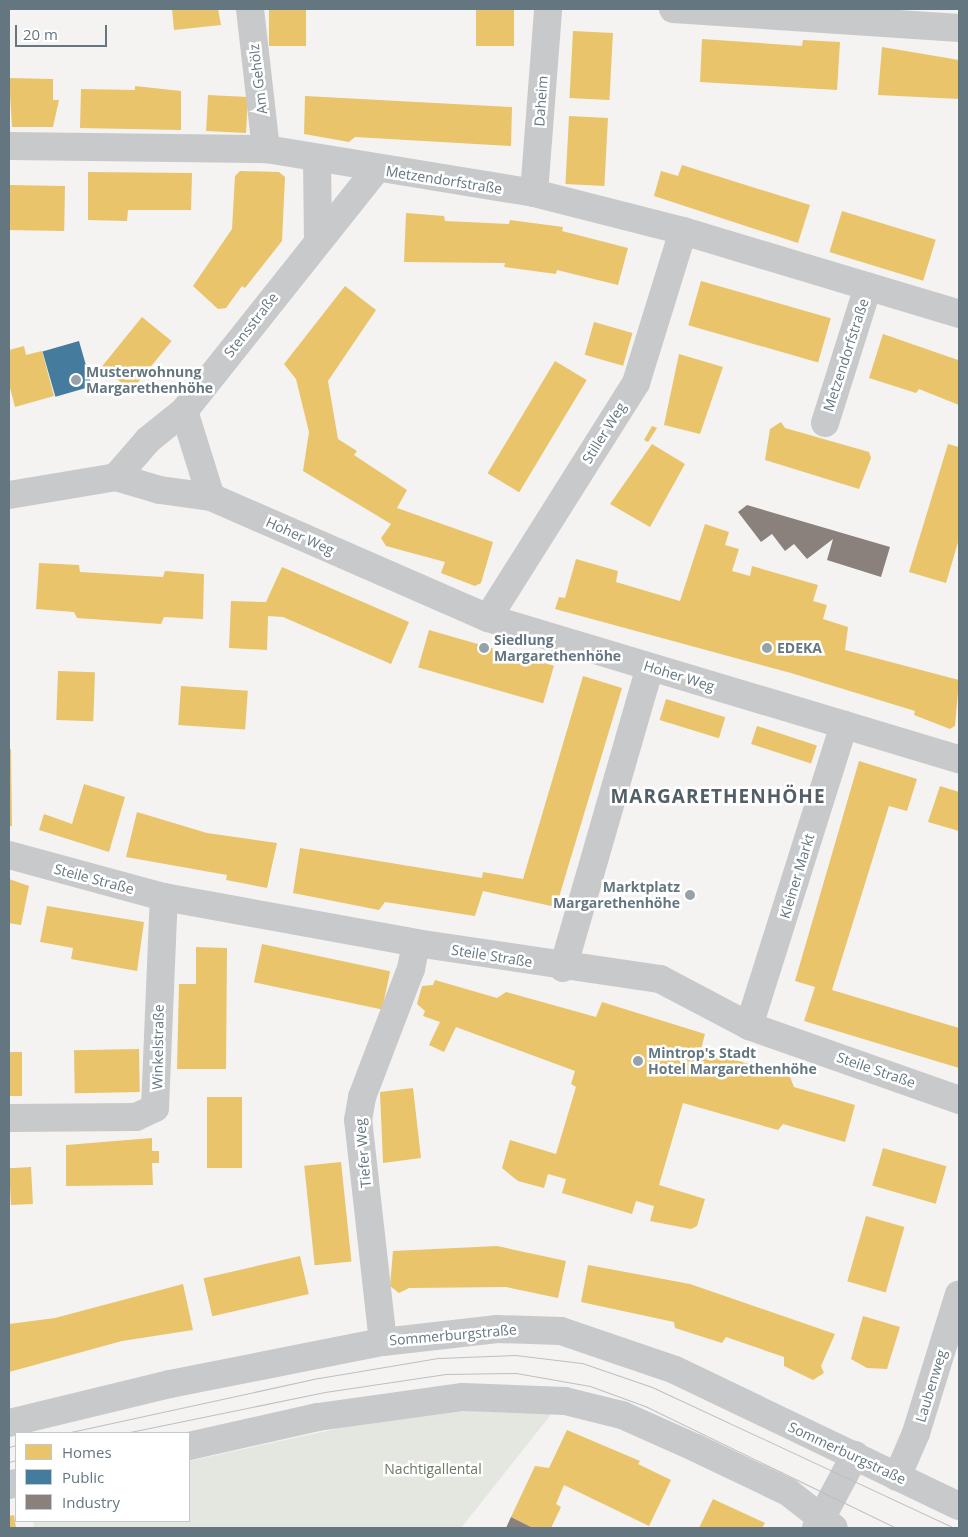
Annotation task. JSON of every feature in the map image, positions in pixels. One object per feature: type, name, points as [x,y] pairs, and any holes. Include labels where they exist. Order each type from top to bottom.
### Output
[{"type":"street","name":"Am Gehölz","points":[[250,9],[266,149]]},
{"type":"street","name":"Daheim","points":[[534,194],[548,9]]},
{"type":"street","points":[[673,9],[959,28]]},
{"type":"street","name":"Metzendorfstraße","points":[[9,146],[266,149],[376,170],[534,194],[683,231],[959,314]]},
{"type":"street","points":[[317,159],[318,238]]},
{"type":"street","name":"Stensstraße","points":[[116,477],[148,440],[184,411],[318,238],[376,170]]},
{"type":"street","name":"Stiller Weg","points":[[488,618],[636,383],[683,231]]},
{"type":"street","name":"Metzendorfstraße","points":[[825,423],[868,287]]},
{"type":"street","points":[[9,494],[116,477],[160,490],[211,497],[184,411]]},
{"type":"street","name":"Hoher Weg","points":[[211,497],[488,618],[959,759]]},
{"type":"street","points":[[563,968],[650,667]]},
{"type":"street","name":"Kleiner Markt","points":[[749,1026],[844,725]]},
{"type":"street","name":"Steile Straße","points":[[9,855],[164,897],[563,968],[619,971],[660,979],[749,1026],[959,1100]]},
{"type":"street","name":"Winkelstraße","points":[[9,1118],[136,1117],[155,1108],[164,897]]},
{"type":"street","name":"Tiefer Weg","points":[[383,1342],[358,1120],[362,1097],[411,969],[416,943]]},
{"type":"street","name":"Laubenweg","points":[[897,1477],[916,1433],[959,1294]]},
{"type":"street","name":"Sommerburgstraße","points":[[9,1422],[170,1384],[383,1342],[527,1328],[595,1339],[675,1370],[959,1506]]},
{"type":"street","points":[[190,1446],[318,1417],[463,1397],[564,1401],[622,1415],[696,1448],[788,1492],[824,1525],[855,1455]]},
{"type":"green space","name":"Nachtigallental","points":[[460,1402],[557,1407],[461,1528],[34,1528],[33,1522],[190,1522],[190,1461]]},
{"type":"building: Homes","points":[[172,9],[218,9],[221,25],[174,30]]},
{"type":"building: Homes","points":[[269,9],[306,9],[306,46],[269,46]]},
{"type":"building: Homes","points":[[476,9],[514,9],[514,46],[476,46]]},
{"type":"building: Homes","points":[[573,31],[613,33],[609,100],[569,98]]},
{"type":"building: Homes","points":[[702,39],[802,46],[803,40],[840,42],[837,90],[700,82]]},
{"type":"building: Homes","points":[[882,47],[959,60],[959,99],[878,95]]},
{"type":"building: Homes","points":[[9,78],[53,79],[53,100],[59,100],[53,127],[12,127]]},
{"type":"building: Homes","points":[[135,86],[181,91],[181,130],[80,128],[81,89],[135,90]]},
{"type":"building: Homes","points":[[208,95],[248,97],[246,133],[206,131]]},
{"type":"building: Homes","points":[[305,96],[512,107],[511,146],[355,137],[349,142],[304,134]]},
{"type":"building: Homes","points":[[569,116],[608,118],[604,186],[565,184]]},
{"type":"building: Homes","points":[[682,165],[810,205],[798,243],[654,196],[661,171],[678,176]]},
{"type":"building: Homes","points":[[240,171],[279,172],[285,177],[282,241],[245,288],[242,286],[226,308],[218,309],[193,286],[232,229],[235,176]]},
{"type":"building: Homes","points":[[88,172],[192,173],[191,210],[128,210],[127,221],[88,220]]},
{"type":"building: Homes","points":[[9,185],[65,186],[64,231],[9,230]]},
{"type":"building: Homes","points":[[842,211],[936,240],[923,281],[829,252]]},
{"type":"building: Homes","points":[[406,213],[444,216],[445,221],[509,224],[510,220],[563,227],[562,231],[628,248],[618,285],[557,270],[556,274],[504,267],[505,263],[404,262]]},
{"type":"building: Homes","points":[[701,281],[831,318],[818,362],[688,325]]},
{"type":"building: Homes","points":[[345,286],[376,310],[328,381],[338,439],[357,451],[354,455],[407,490],[397,508],[493,542],[481,583],[475,586],[441,573],[445,562],[386,546],[381,538],[391,524],[303,471],[309,432],[296,379],[284,364]]},
{"type":"building: Homes","points":[[142,317],[172,341],[131,391],[102,367]]},
{"type":"building: Homes","points":[[594,322],[632,333],[623,366],[585,355]]},
{"type":"building: Homes","points":[[883,334],[958,360],[959,357],[959,405],[919,389],[916,393],[869,378]]},
{"type":"building: Homes","points":[[24,346],[26,355],[42,351],[54,396],[15,407],[9,384],[9,350]]},
{"type":"building: Homes","points":[[679,354],[723,367],[700,434],[664,425]]},
{"type":"building: Homes","points":[[555,361],[587,380],[519,492],[488,473]]},
{"type":"building: Homes","points":[[781,422],[785,428],[869,452],[871,458],[859,489],[765,460],[770,429]]},
{"type":"building: Homes","points":[[652,426],[657,428],[648,442],[644,440]]},
{"type":"building: Homes","points":[[652,444],[685,464],[650,527],[610,504]]},
{"type":"building: Homes","points":[[948,444],[959,447],[959,539],[946,583],[909,572]]},
{"type":"building: Homes","points":[[705,524],[729,532],[725,545],[739,549],[732,571],[750,576],[752,566],[818,585],[813,601],[827,605],[823,619],[848,627],[845,650],[959,680],[955,726],[950,729],[914,715],[915,711],[791,673],[555,609],[559,597],[565,598],[576,559],[618,571],[616,582],[680,601]]},
{"type":"building: Homes","points":[[39,563],[79,565],[80,572],[163,577],[165,571],[204,574],[203,619],[164,617],[161,624],[77,618],[74,612],[36,609]]},
{"type":"building: Homes","points":[[282,567],[409,622],[391,664],[283,617],[268,616],[267,650],[229,648],[231,601],[266,602]]},
{"type":"building: Homes","points":[[429,630],[554,666],[543,703],[418,667]]},
{"type":"building: Homes","points":[[58,671],[95,672],[93,721],[56,720]]},
{"type":"building: Homes","points":[[583,676],[622,688],[556,907],[483,891],[475,916],[385,902],[379,910],[293,893],[300,848],[482,878],[483,872],[523,879]]},
{"type":"building: Homes","points":[[181,686],[248,691],[245,730],[178,725]]},
{"type":"building: Homes","points":[[666,699],[725,717],[719,738],[660,720]]},
{"type":"building: Homes","points":[[757,726],[817,745],[811,764],[751,744]]},
{"type":"building: Homes","points":[[9,749],[11,749],[12,826],[9,826]]},
{"type":"building: Homes","points":[[859,761],[917,779],[907,811],[889,806],[832,990],[959,1028],[959,1068],[804,1021],[815,987],[795,981]]},
{"type":"building: Homes","points":[[84,784],[125,797],[109,852],[39,830],[44,814],[72,824]]},
{"type":"building: Homes","points":[[940,786],[959,792],[959,831],[928,822]]},
{"type":"building: Homes","points":[[137,812],[207,833],[277,843],[267,888],[226,880],[227,875],[126,857]]},
{"type":"building: Homes","points":[[9,879],[29,886],[21,925],[9,923]]},
{"type":"building: Homes","points":[[47,906],[144,922],[137,971],[71,959],[73,948],[40,942]]},
{"type":"building: Homes","points":[[262,944],[390,971],[382,1009],[254,982]]},
{"type":"building: Homes","points":[[196,947],[227,948],[226,1069],[177,1069],[179,984],[196,984]]},
{"type":"building: Homes","points":[[435,980],[497,998],[506,992],[596,1017],[602,1002],[705,1034],[701,1049],[790,1077],[794,1087],[855,1105],[845,1142],[783,1124],[778,1130],[683,1103],[659,1185],[705,1199],[697,1226],[691,1229],[650,1221],[654,1206],[636,1201],[632,1214],[562,1193],[566,1179],[548,1174],[544,1188],[518,1181],[502,1168],[510,1140],[556,1154],[576,1087],[571,1084],[575,1071],[456,1027],[444,1052],[429,1045],[440,1022],[423,1016],[425,1011],[417,1004],[422,986],[433,985]]},
{"type":"building: Homes","points":[[139,1049],[140,1092],[75,1093],[74,1050]]},
{"type":"building: Homes","points":[[9,1052],[22,1052],[22,1096],[9,1096]]},
{"type":"building: Homes","points":[[413,1088],[421,1158],[383,1163],[380,1092]]},
{"type":"building: Homes","points":[[207,1097],[242,1097],[242,1168],[207,1168]]},
{"type":"building: Homes","points":[[152,1138],[152,1151],[159,1151],[159,1163],[152,1163],[153,1185],[66,1186],[66,1145]]},
{"type":"building: Homes","points":[[883,1148],[946,1166],[936,1204],[872,1185]]},
{"type":"building: Homes","points":[[341,1162],[351,1261],[315,1265],[304,1166]]},
{"type":"building: Homes","points":[[31,1167],[33,1204],[11,1205],[9,1168]]},
{"type":"building: Homes","points":[[866,1216],[904,1227],[886,1292],[847,1281]]},
{"type":"building: Homes","points":[[497,1246],[566,1261],[558,1298],[506,1287],[409,1288],[399,1293],[390,1286],[393,1251]]},
{"type":"building: Homes","points":[[300,1256],[309,1294],[212,1316],[204,1278]]},
{"type":"building: Homes","points":[[588,1265],[690,1284],[835,1334],[821,1366],[824,1373],[813,1380],[784,1366],[784,1357],[726,1337],[722,1343],[675,1328],[674,1322],[581,1302]]},
{"type":"building: Homes","points":[[183,1284],[193,1330],[122,1341],[9,1372],[9,1324],[55,1318]]},
{"type":"building: Homes","points":[[863,1316],[900,1327],[887,1369],[867,1368],[851,1359]]},
{"type":"building: Homes","points":[[567,1430],[640,1461],[638,1464],[671,1480],[649,1526],[564,1485],[556,1504],[561,1507],[551,1528],[533,1528],[511,1517],[535,1466],[549,1468]]},
{"type":"building: Homes","points":[[713,1499],[765,1523],[762,1528],[699,1528]]},
{"type":"building: Homes","points":[[14,1515],[16,1528],[9,1528],[9,1516]]},
{"type":"building: Public","points":[[79,341],[92,386],[55,397],[42,351]]},
{"type":"building: Industry","points":[[747,505],[890,547],[881,577],[827,560],[833,539],[807,559],[794,544],[785,551],[772,534],[761,542],[738,512]]},
{"type":"building: Industry","points":[[511,1517],[533,1528],[506,1528]]},
{"type":"tram line","points":[[71,1432],[319,1378],[439,1358],[515,1355],[582,1363],[652,1387],[955,1528]]},
{"type":"tram line","points":[[130,1432],[325,1392],[446,1374],[516,1373],[590,1386],[645,1406],[896,1528]]},
{"type":"tram line","points":[[9,1447],[15,1445]]},
{"type":"tram line","points":[[9,1462],[15,1460]]},
{"type":"place","name":"Musterwohnung Margarethenhöhe","points":[[76,380]]},
{"type":"place","name":"Siedlung Margarethenhöhe","points":[[484,648]]},
{"type":"place","name":"EDEKA","points":[[767,648]]},
{"type":"place","name":"Marktplatz Margarethenhöhe","points":[[690,895]]},
{"type":"place","name":"Mintrop's Stadt Hotel Margarethenhöhe","points":[[638,1061]]},
{"type":"district","name":"MARGARETHENHÖHE","points":[[718,797]]}]
